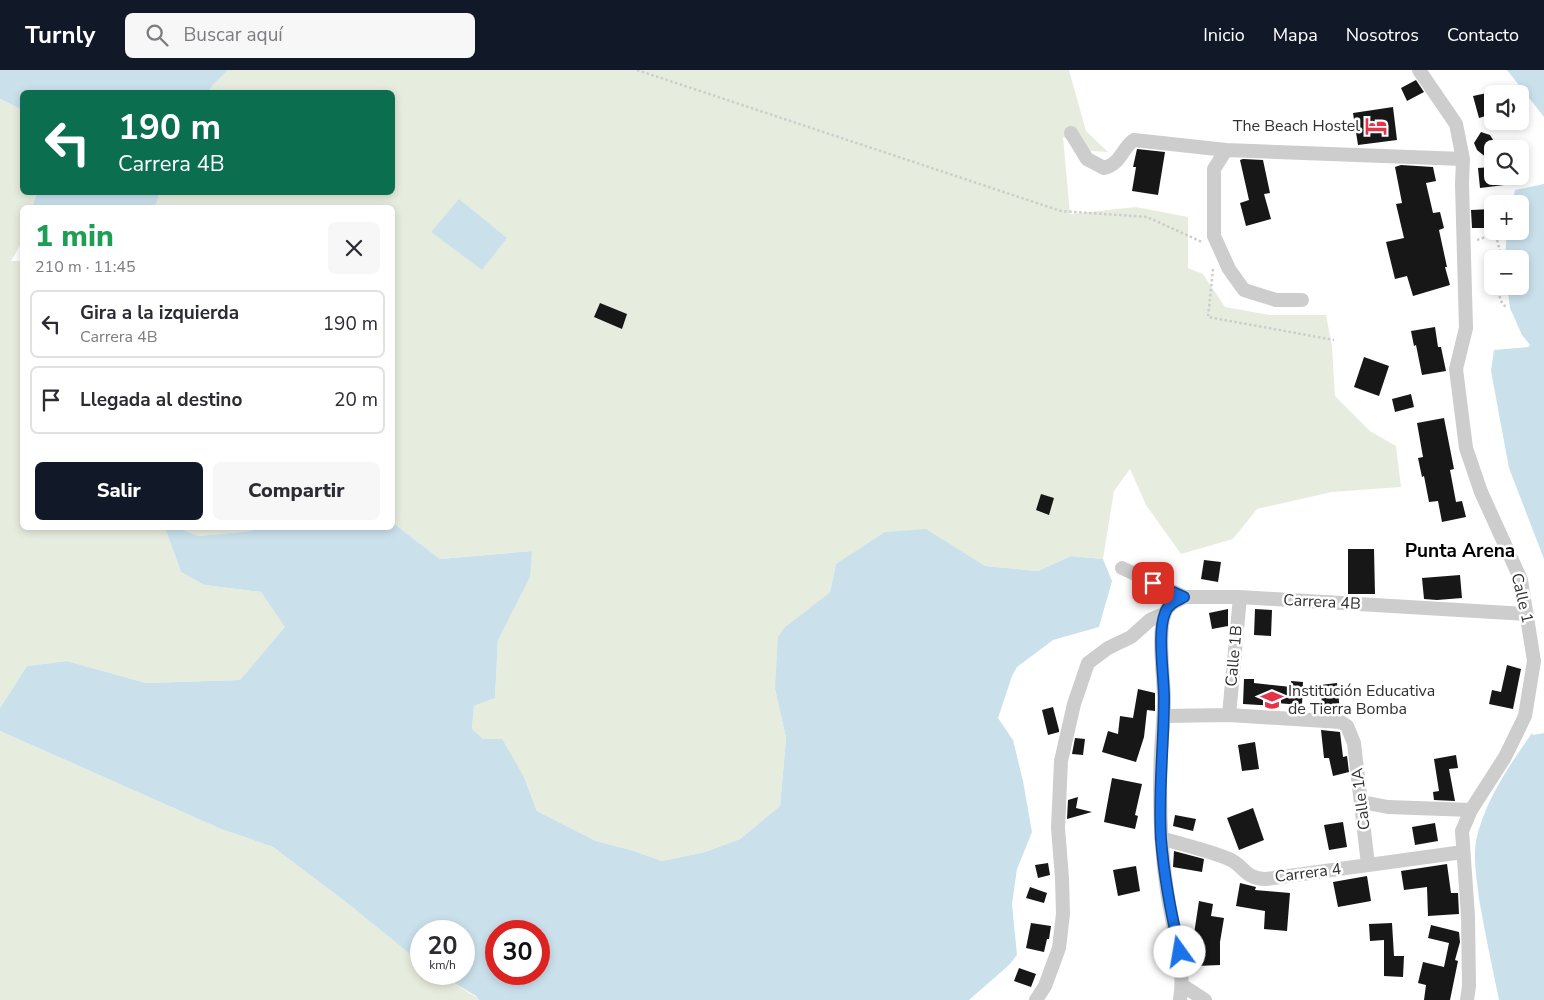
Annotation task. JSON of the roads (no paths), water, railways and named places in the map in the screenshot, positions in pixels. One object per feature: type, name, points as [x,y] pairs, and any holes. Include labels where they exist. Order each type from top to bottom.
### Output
[{"type":"street","name":"Calle 1","points":[[1419,70],[1456,124],[1463,159],[1466,328],[1456,369],[1466,448],[1480,492],[1521,580],[1534,661],[1525,716],[1505,757],[1471,810],[1462,831],[1468,916],[1469,986],[1466,1000]]},
{"type":"street","points":[[1071,133],[1087,159],[1104,168],[1117,162],[1129,144],[1134,140],[1226,150],[1463,159]]},
{"type":"street","points":[[1226,150],[1214,169],[1214,236],[1229,268],[1244,290],[1276,300],[1302,300]]},
{"type":"street","name":"Carrera 4B","points":[[1122,568],[1184,597],[1240,597],[1527,614]]},
{"type":"street","points":[[1180,1000],[1182,985],[1180,952],[1167,893],[1161,838],[1161,752],[1164,716],[1164,672],[1161,642],[1164,614],[1171,604],[1184,597]]},
{"type":"street","name":"Calle 1B","points":[[1229,715],[1240,597]]},
{"type":"street","points":[[1036,1000],[1045,986],[1059,948],[1062,914],[1062,878],[1058,828],[1061,762],[1074,704],[1088,663],[1108,648],[1132,637],[1150,620],[1164,614]]},
{"type":"street","points":[[1164,716],[1229,715]]},
{"type":"street","name":"Calle 1A","points":[[1229,715],[1341,722],[1347,726],[1354,743],[1368,865]]},
{"type":"street","points":[[1362,802],[1388,807],[1471,810]]},
{"type":"street","name":"Carrera 4","points":[[1161,838],[1231,860],[1245,873],[1256,878],[1266,879],[1463,852]]},
{"type":"street","points":[[1182,985],[1205,1000]]},
{"type":"water","points":[[0,70],[228,70],[209,90],[20,90],[20,109],[0,99]]},
{"type":"water","points":[[1507,70],[1544,70],[1544,117],[1529,98],[1529,85],[1519,85]]},
{"type":"water","points":[[1544,184],[1544,559],[1509,468],[1491,371],[1494,350],[1528,347],[1530,345],[1522,335],[1510,308],[1508,295],[1529,295],[1529,250],[1506,250],[1506,240],[1529,240],[1529,195],[1514,195],[1515,190]]},
{"type":"water","points":[[36,195],[159,195],[155,205],[33,205]]},
{"type":"water","points":[[459,199],[507,238],[482,270],[431,232]]},
{"type":"water","points":[[395,525],[440,559],[532,551],[530,577],[498,640],[495,698],[474,706],[472,729],[483,739],[502,739],[524,777],[537,811],[596,841],[631,850],[662,861],[705,852],[740,839],[780,806],[786,738],[775,689],[778,637],[785,627],[830,592],[836,564],[885,532],[926,529],[985,566],[1038,571],[1071,556],[1103,559],[1112,581],[1099,627],[1053,640],[1017,667],[1012,676],[998,718],[1013,740],[1023,781],[1032,832],[1017,869],[1012,904],[1017,955],[1009,965],[969,1000],[479,1000],[476,996],[458,985],[475,985],[475,920],[410,920],[410,954],[273,847],[221,829],[0,731],[0,708],[27,666],[67,661],[146,683],[240,680],[285,627],[261,592],[204,585],[181,572],[166,530],[183,530],[199,536],[252,530],[395,530]]},
{"type":"water","points":[[1532,733],[1533,735],[1544,733],[1544,1000],[1499,1000],[1479,899],[1475,848],[1480,827],[1491,798],[1506,771]]},
{"type":"place","name":"The Beach Hostel","points":[[1376,126]]},
{"type":"place","name":"Institución Educativa de Tierra Bomba","points":[[1272,700]]},
{"type":"district","name":"Punta Arena","points":[[1460,551]]}]
